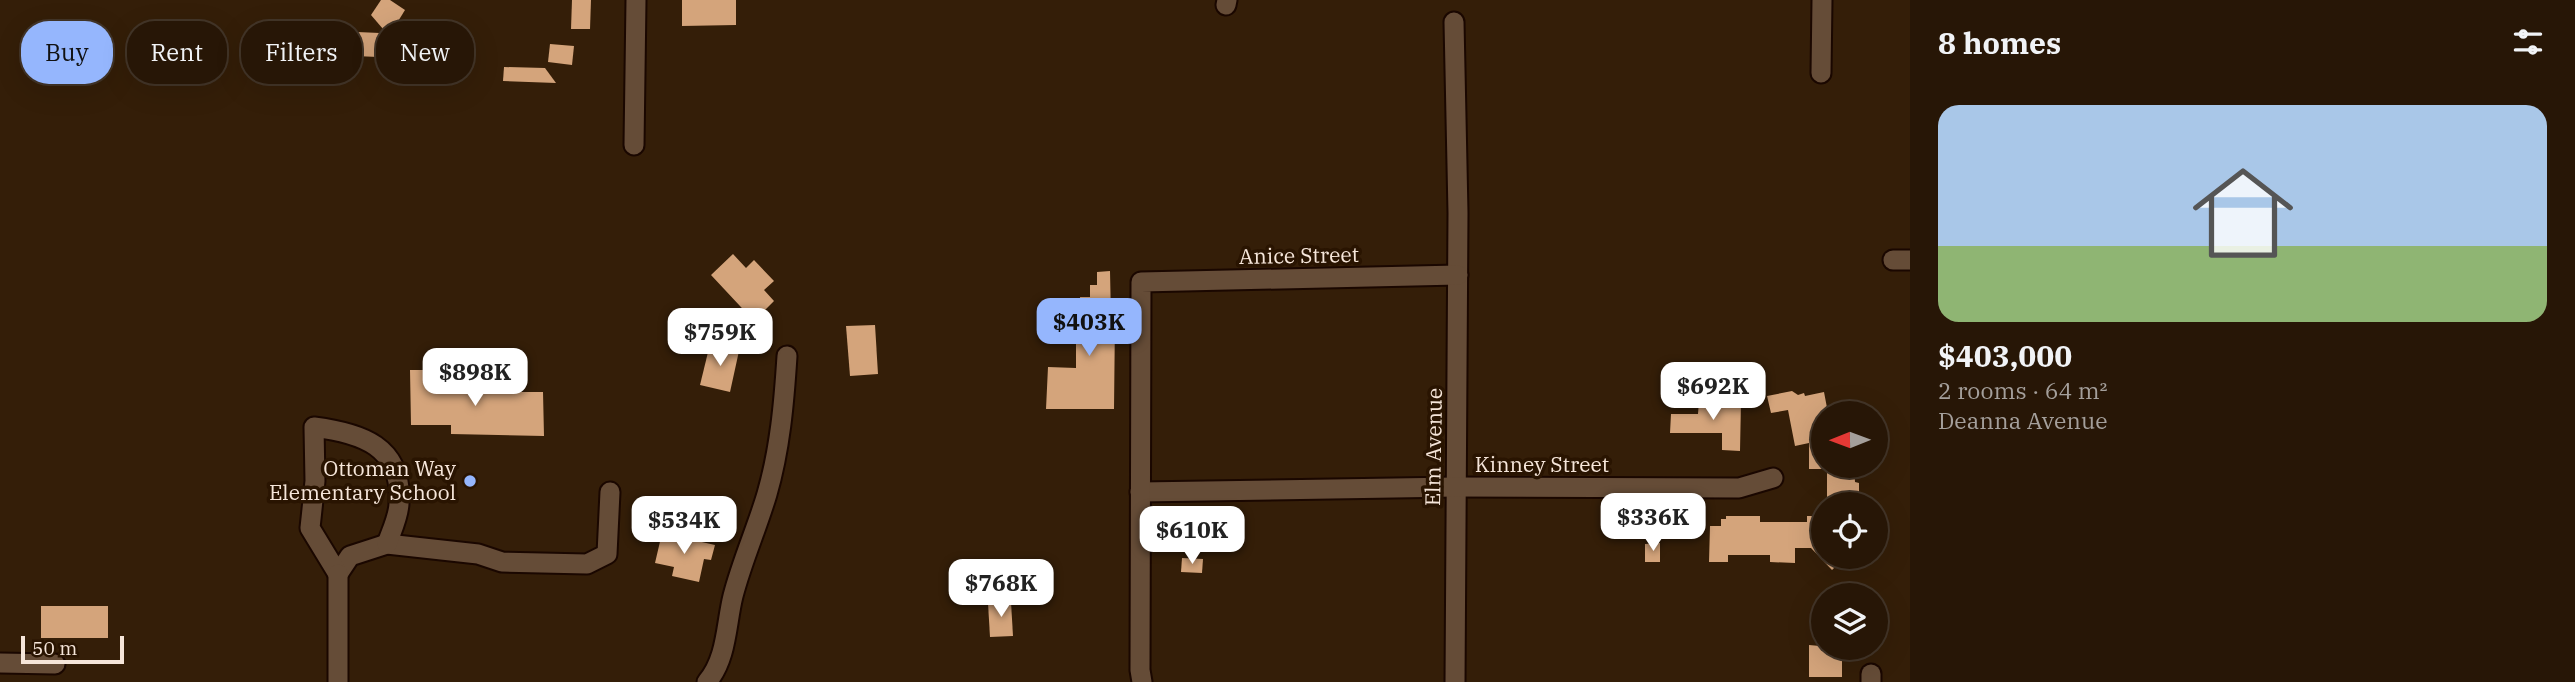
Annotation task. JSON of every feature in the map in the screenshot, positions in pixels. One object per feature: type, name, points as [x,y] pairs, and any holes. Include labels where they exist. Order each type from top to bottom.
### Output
[{"type":"street","points":[[634,145],[636,0]]},
{"type":"street","points":[[1821,73],[1822,0]]},
{"type":"street","name":"Elm Avenue","points":[[1454,22],[1458,213],[1455,682]]},
{"type":"street","name":"Anice Street","points":[[1140,492],[1142,282],[1458,275]]},
{"type":"street","points":[[707,682],[723,648],[733,597],[778,449],[787,356]]},
{"type":"street","points":[[338,682],[338,574],[310,528],[324,461],[314,427],[350,432],[382,449],[396,470],[400,503],[392,504],[387,544]]},
{"type":"street","name":"Kinney Street","points":[[1140,492],[1456,487],[1738,488],[1773,478]]},
{"type":"street","points":[[338,574],[350,556],[387,544],[478,554],[502,562],[587,564],[607,554],[610,492]]},
{"type":"street","points":[[1140,492],[1142,682]]},
{"type":"street","points":[[0,663],[55,664]]},
{"type":"building","points":[[381,0],[390,0],[405,10],[398,21],[376,21],[371,15]]},
{"type":"building","points":[[572,0],[591,0],[590,29],[571,29]]},
{"type":"building","points":[[682,0],[736,0],[736,25],[682,26]]},
{"type":"building","points":[[362,32],[376,33],[376,57],[362,56]]},
{"type":"building","points":[[550,44],[574,46],[572,65],[548,62]]},
{"type":"building","points":[[504,67],[545,68],[556,83],[503,81]]},
{"type":"building","points":[[733,254],[746,268],[754,260],[774,281],[764,290],[774,301],[754,321],[711,275]]},
{"type":"building","points":[[1110,271],[1111,318],[1115,318],[1114,409],[1046,409],[1048,367],[1076,368],[1076,344],[1085,344],[1085,311],[1081,312],[1080,297],[1090,297],[1090,285],[1097,285],[1097,272]]},
{"type":"building","points":[[875,325],[878,374],[850,376],[846,326]]},
{"type":"building","points":[[710,344],[739,351],[730,392],[700,385]]},
{"type":"building","points":[[410,370],[440,370],[440,388],[497,388],[497,392],[543,392],[544,436],[451,434],[451,425],[411,425]]},
{"type":"building","points":[[1792,391],[1798,395],[1804,393],[1805,396],[1824,392],[1826,401],[1811,401],[1811,469],[1809,443],[1795,446],[1788,410],[1771,413],[1767,396]]},
{"type":"building","points":[[1699,401],[1741,401],[1740,451],[1722,450],[1722,433],[1670,433],[1671,414],[1698,414]]},
{"type":"building","points":[[1827,478],[1855,478],[1855,482],[1859,483],[1859,492],[1827,492]]},
{"type":"building","points":[[1726,516],[1760,516],[1760,522],[1807,522],[1807,516],[1811,516],[1811,548],[1795,548],[1795,563],[1770,562],[1770,555],[1728,555],[1728,562],[1709,562],[1710,526],[1721,526],[1721,519],[1726,519]]},
{"type":"building","points":[[662,533],[715,545],[711,560],[704,559],[699,582],[672,576],[674,567],[655,563]]},
{"type":"building","points":[[1660,543],[1660,562],[1645,562],[1645,544]]},
{"type":"building","points":[[1182,558],[1203,559],[1202,573],[1181,572]]},
{"type":"building","points":[[1011,602],[1013,636],[990,637],[988,603]]},
{"type":"building","points":[[41,606],[108,606],[108,638],[41,638]]},
{"type":"building","points":[[1809,645],[1811,660],[1842,660],[1842,677],[1809,677]]},
{"type":"place","name":"Ottoman Way Elementary School","points":[[470,481]]}]
